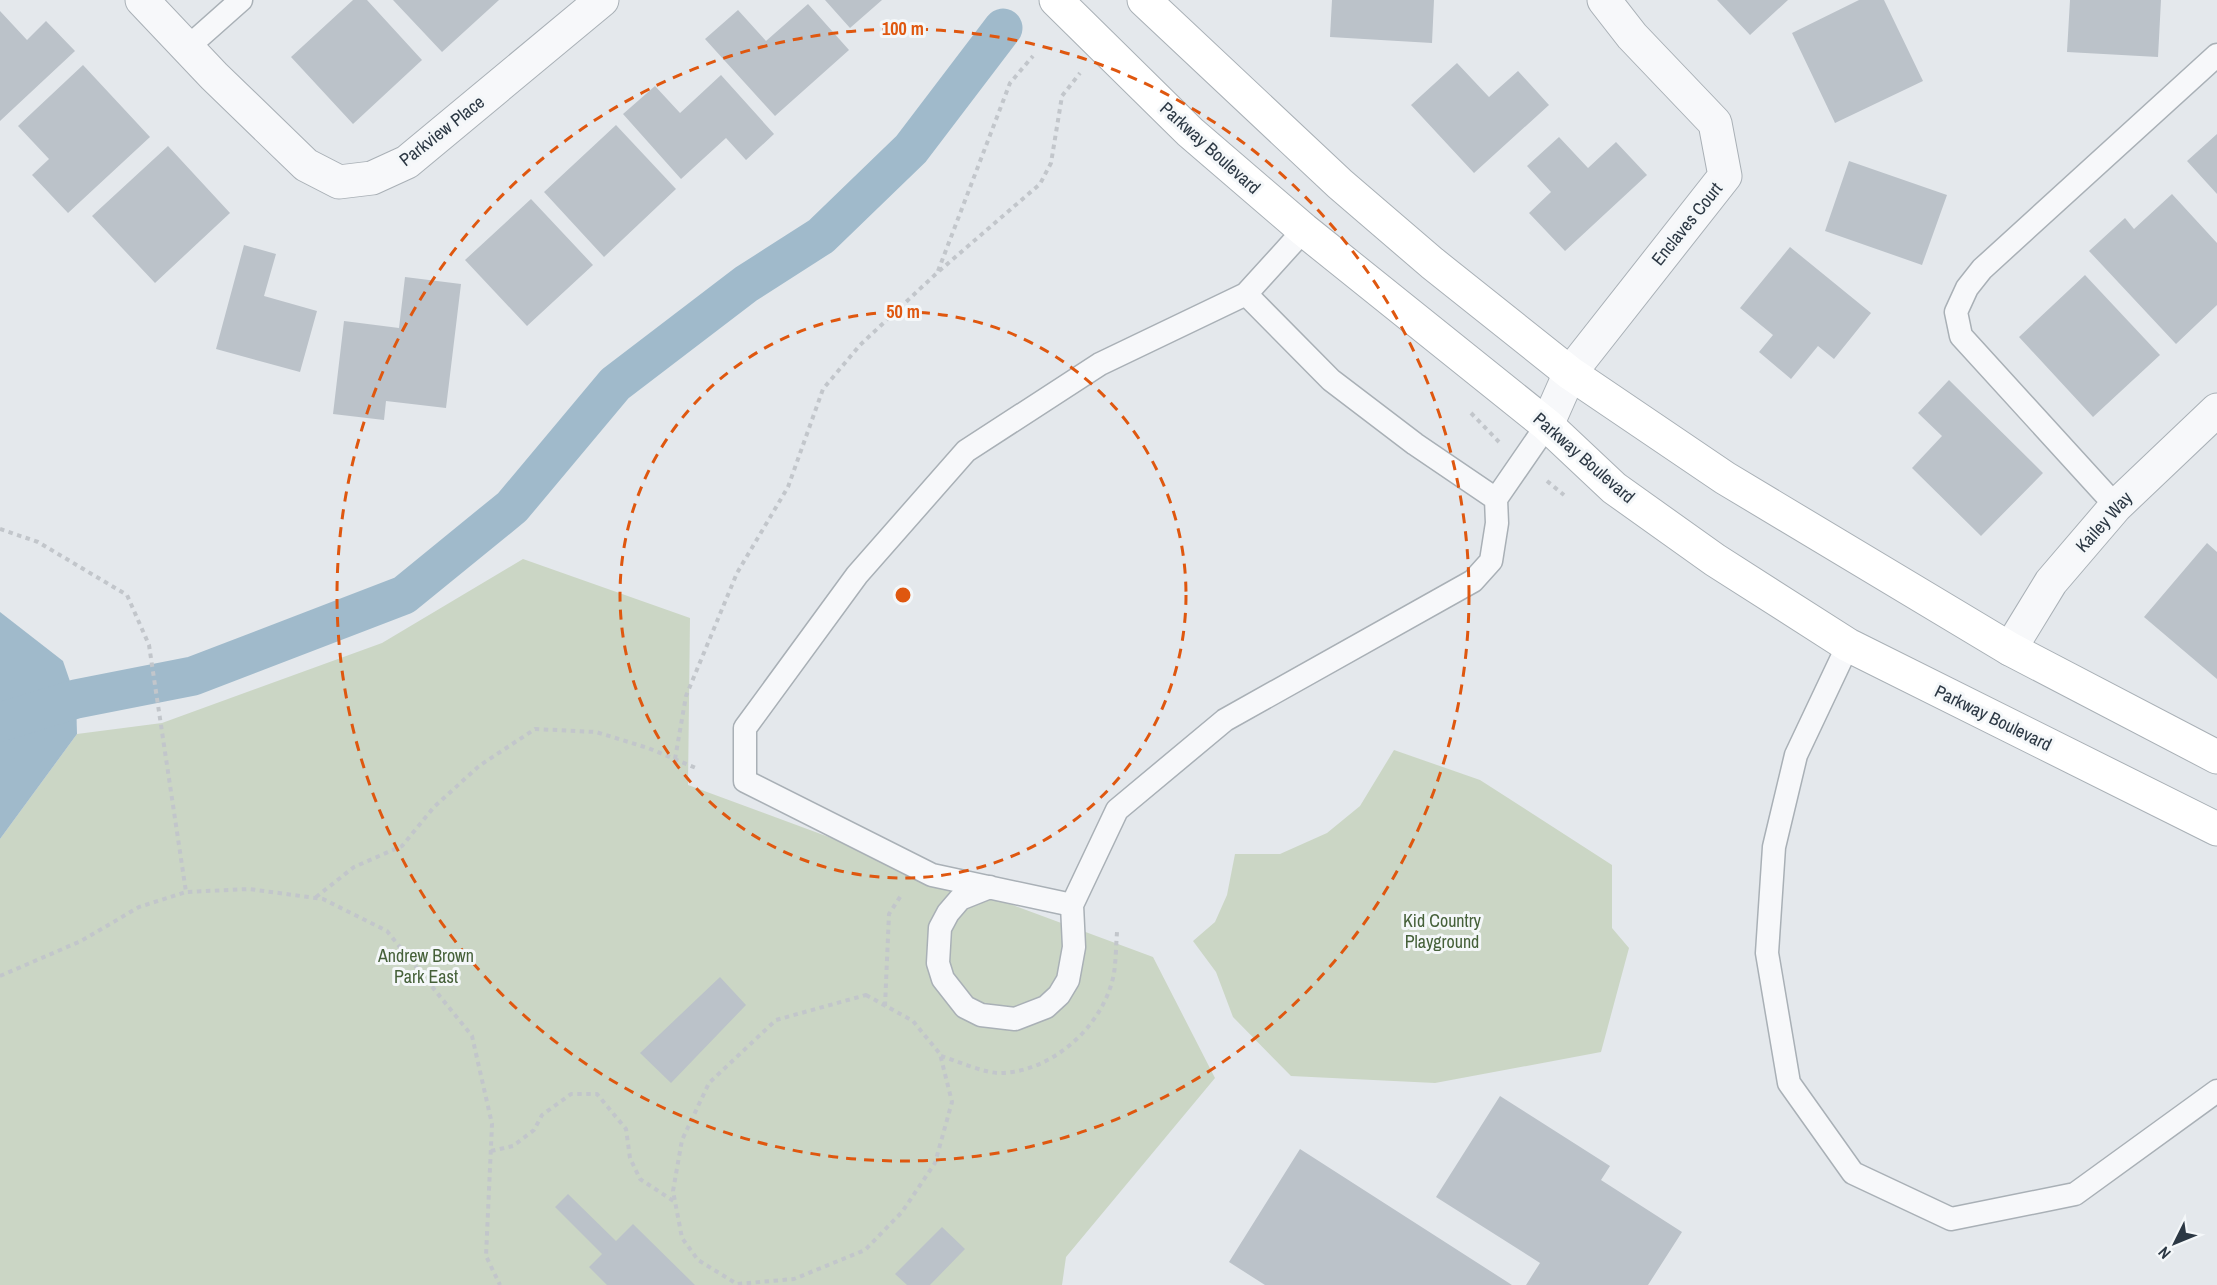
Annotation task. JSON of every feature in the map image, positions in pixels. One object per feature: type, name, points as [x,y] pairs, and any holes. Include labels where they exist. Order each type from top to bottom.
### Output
[{"type":"street","name":"Parkview Place","points":[[142,0],[306,165],[339,182],[372,178],[406,162],[602,0]]},
{"type":"street","name":"Parkway Boulevard","points":[[1056,0],[1190,132],[1304,230],[1547,425],[1614,488],[1715,560],[1848,645],[2217,829]]},
{"type":"street","points":[[1144,0],[1340,184],[1432,262],[1570,373],[1725,478],[2010,649],[2217,757]]},
{"type":"street","name":"Enclaves Court","points":[[1547,425],[1570,373],[1725,176],[1715,123],[1632,36],[1604,0]]},
{"type":"street","name":"Kailey Way","points":[[2010,649],[2051,582],[2116,506],[2217,410]]},
{"type":"lane","points":[[188,47],[241,0]]},
{"type":"lane","points":[[2116,506],[1961,336],[1956,312],[1967,288],[1982,269],[2217,55]]},
{"type":"lane","points":[[1072,905],[932,875],[745,781],[745,728],[857,575],[966,451],[1100,364],[1246,294],[1304,230]]},
{"type":"lane","points":[[1246,294],[1331,380],[1415,444],[1496,499]]},
{"type":"lane","points":[[990,887],[960,899],[948,913],[940,928],[938,963],[943,979],[965,1006],[981,1015],[997,1019],[1015,1019],[1031,1015],[1046,1006],[1059,994],[1068,980],[1073,964],[1072,905],[1117,810],[1225,720],[1473,581],[1491,561],[1497,523],[1496,499],[1547,425]]},
{"type":"lane","points":[[1848,645],[1796,754],[1774,847],[1767,953],[1788,1083],[1853,1173],[1952,1219],[2075,1194],[2217,1091]]},
{"type":"path","points":[[938,272],[1010,83],[1033,56]]},
{"type":"path","points":[[675,759],[686,696],[737,573],[788,487],[823,389],[860,345],[938,272],[1040,184],[1051,163],[1062,96],[1086,66]]},
{"type":"path","points":[[0,529],[38,542],[127,595],[149,645],[186,892]]},
{"type":"path","points":[[316,898],[354,867],[402,846],[434,807],[478,766],[535,729],[596,732],[696,768]]},
{"type":"path","points":[[885,1006],[889,914],[919,868]]},
{"type":"path","points":[[0,976],[81,941],[139,907],[186,892],[249,889],[316,898],[387,932],[472,1036],[492,1124],[486,1256],[500,1285]]},
{"type":"path","points":[[866,994],[885,1006],[913,1020],[940,1056],[952,1102],[935,1163],[902,1212],[865,1250],[794,1279],[737,1284],[698,1260],[682,1238],[673,1191],[682,1140],[709,1083],[776,1020],[866,994]]},
{"type":"path","points":[[491,1151],[513,1146],[534,1130],[542,1115],[572,1094],[597,1094],[626,1129],[630,1158],[640,1179],[675,1202]]},
{"type":"green space","name":"Andrew Brown Park East","points":[[523,559],[690,618],[688,785],[1153,957],[1215,1078],[1066,1257],[1062,1285],[0,1285],[0,839],[77,734],[162,723],[382,643]]},
{"type":"green space","name":"Kid Country Playground","points":[[1394,750],[1480,780],[1612,865],[1612,928],[1629,948],[1601,1052],[1435,1083],[1291,1076],[1233,1017],[1216,972],[1193,941],[1215,922],[1227,895],[1235,854],[1280,854],[1327,833],[1360,806]]},
{"type":"water","points":[[0,612],[63,661],[76,699],[77,734],[0,839]]},
{"type":"building","points":[[353,0],[367,0],[422,60],[353,124],[291,57]]},
{"type":"building","points":[[393,0],[499,0],[442,52]]},
{"type":"building","points":[[825,0],[882,0],[850,28]]},
{"type":"building","points":[[1332,0],[1434,0],[1432,43],[1330,37]]},
{"type":"building","points":[[1717,0],[1788,0],[1750,35]]},
{"type":"building","points":[[1859,0],[1884,0],[1923,81],[1835,123],[1792,33]]},
{"type":"building","points":[[2070,0],[2161,0],[2158,57],[2067,52]]},
{"type":"building","points":[[808,4],[849,50],[775,116],[705,39],[738,10],[766,41]]},
{"type":"building","points":[[0,11],[27,40],[46,21],[75,51],[0,121]]},
{"type":"building","points":[[1457,63],[1489,97],[1518,71],[1549,105],[1474,173],[1411,105]]},
{"type":"building","points":[[83,65],[150,137],[68,213],[32,175],[49,159],[18,126]]},
{"type":"building","points":[[721,75],[774,134],[746,160],[726,138],[681,179],[623,114],[655,86],[680,113]]},
{"type":"building","points":[[616,125],[676,189],[604,257],[544,192]]},
{"type":"building","points":[[2217,134],[2217,194],[2187,161]]},
{"type":"building","points":[[1559,137],[1588,168],[1616,142],[1647,175],[1565,251],[1529,213],[1551,192],[1527,166]]},
{"type":"building","points":[[168,146],[230,213],[155,283],[92,216]]},
{"type":"building","points":[[1849,161],[1947,195],[1922,265],[1825,231]]},
{"type":"building","points":[[2172,194],[2217,243],[2217,305],[2176,344],[2089,251],[2125,218],[2134,229]]},
{"type":"building","points":[[531,199],[593,265],[527,326],[465,260]]},
{"type":"building","points":[[244,245],[276,254],[264,296],[317,311],[300,372],[216,349]]},
{"type":"building","points":[[1790,247],[1871,313],[1834,359],[1818,346],[1791,379],[1759,352],[1773,335],[1740,308]]},
{"type":"building","points":[[2085,275],[2160,355],[2093,417],[2019,337]]},
{"type":"building","points":[[405,277],[461,284],[446,408],[386,401],[384,420],[333,414],[344,321],[399,328]]},
{"type":"building","points":[[1949,380],[2043,473],[1981,536],[1912,468],[1942,436],[1918,413]]},
{"type":"building","points":[[2207,543],[2217,552],[2217,679],[2144,617]]},
{"type":"building","points":[[720,977],[746,1005],[671,1083],[640,1053]]},
{"type":"building","points":[[1500,1096],[1610,1166],[1601,1180],[1682,1232],[1648,1285],[1526,1285],[1540,1263],[1436,1197]]},
{"type":"building","points":[[1300,1149],[1512,1285],[1265,1285],[1229,1262]]},
{"type":"building","points":[[568,1194],[616,1241],[633,1224],[695,1285],[607,1285],[589,1267],[602,1254],[555,1207]]},
{"type":"building","points":[[942,1227],[965,1249],[930,1285],[907,1285],[895,1274]]},
{"type":"waterway","points":[[0,722],[76,699],[193,676],[404,595],[512,507],[615,384],[746,284],[821,236],[911,149],[1003,28]]}]
